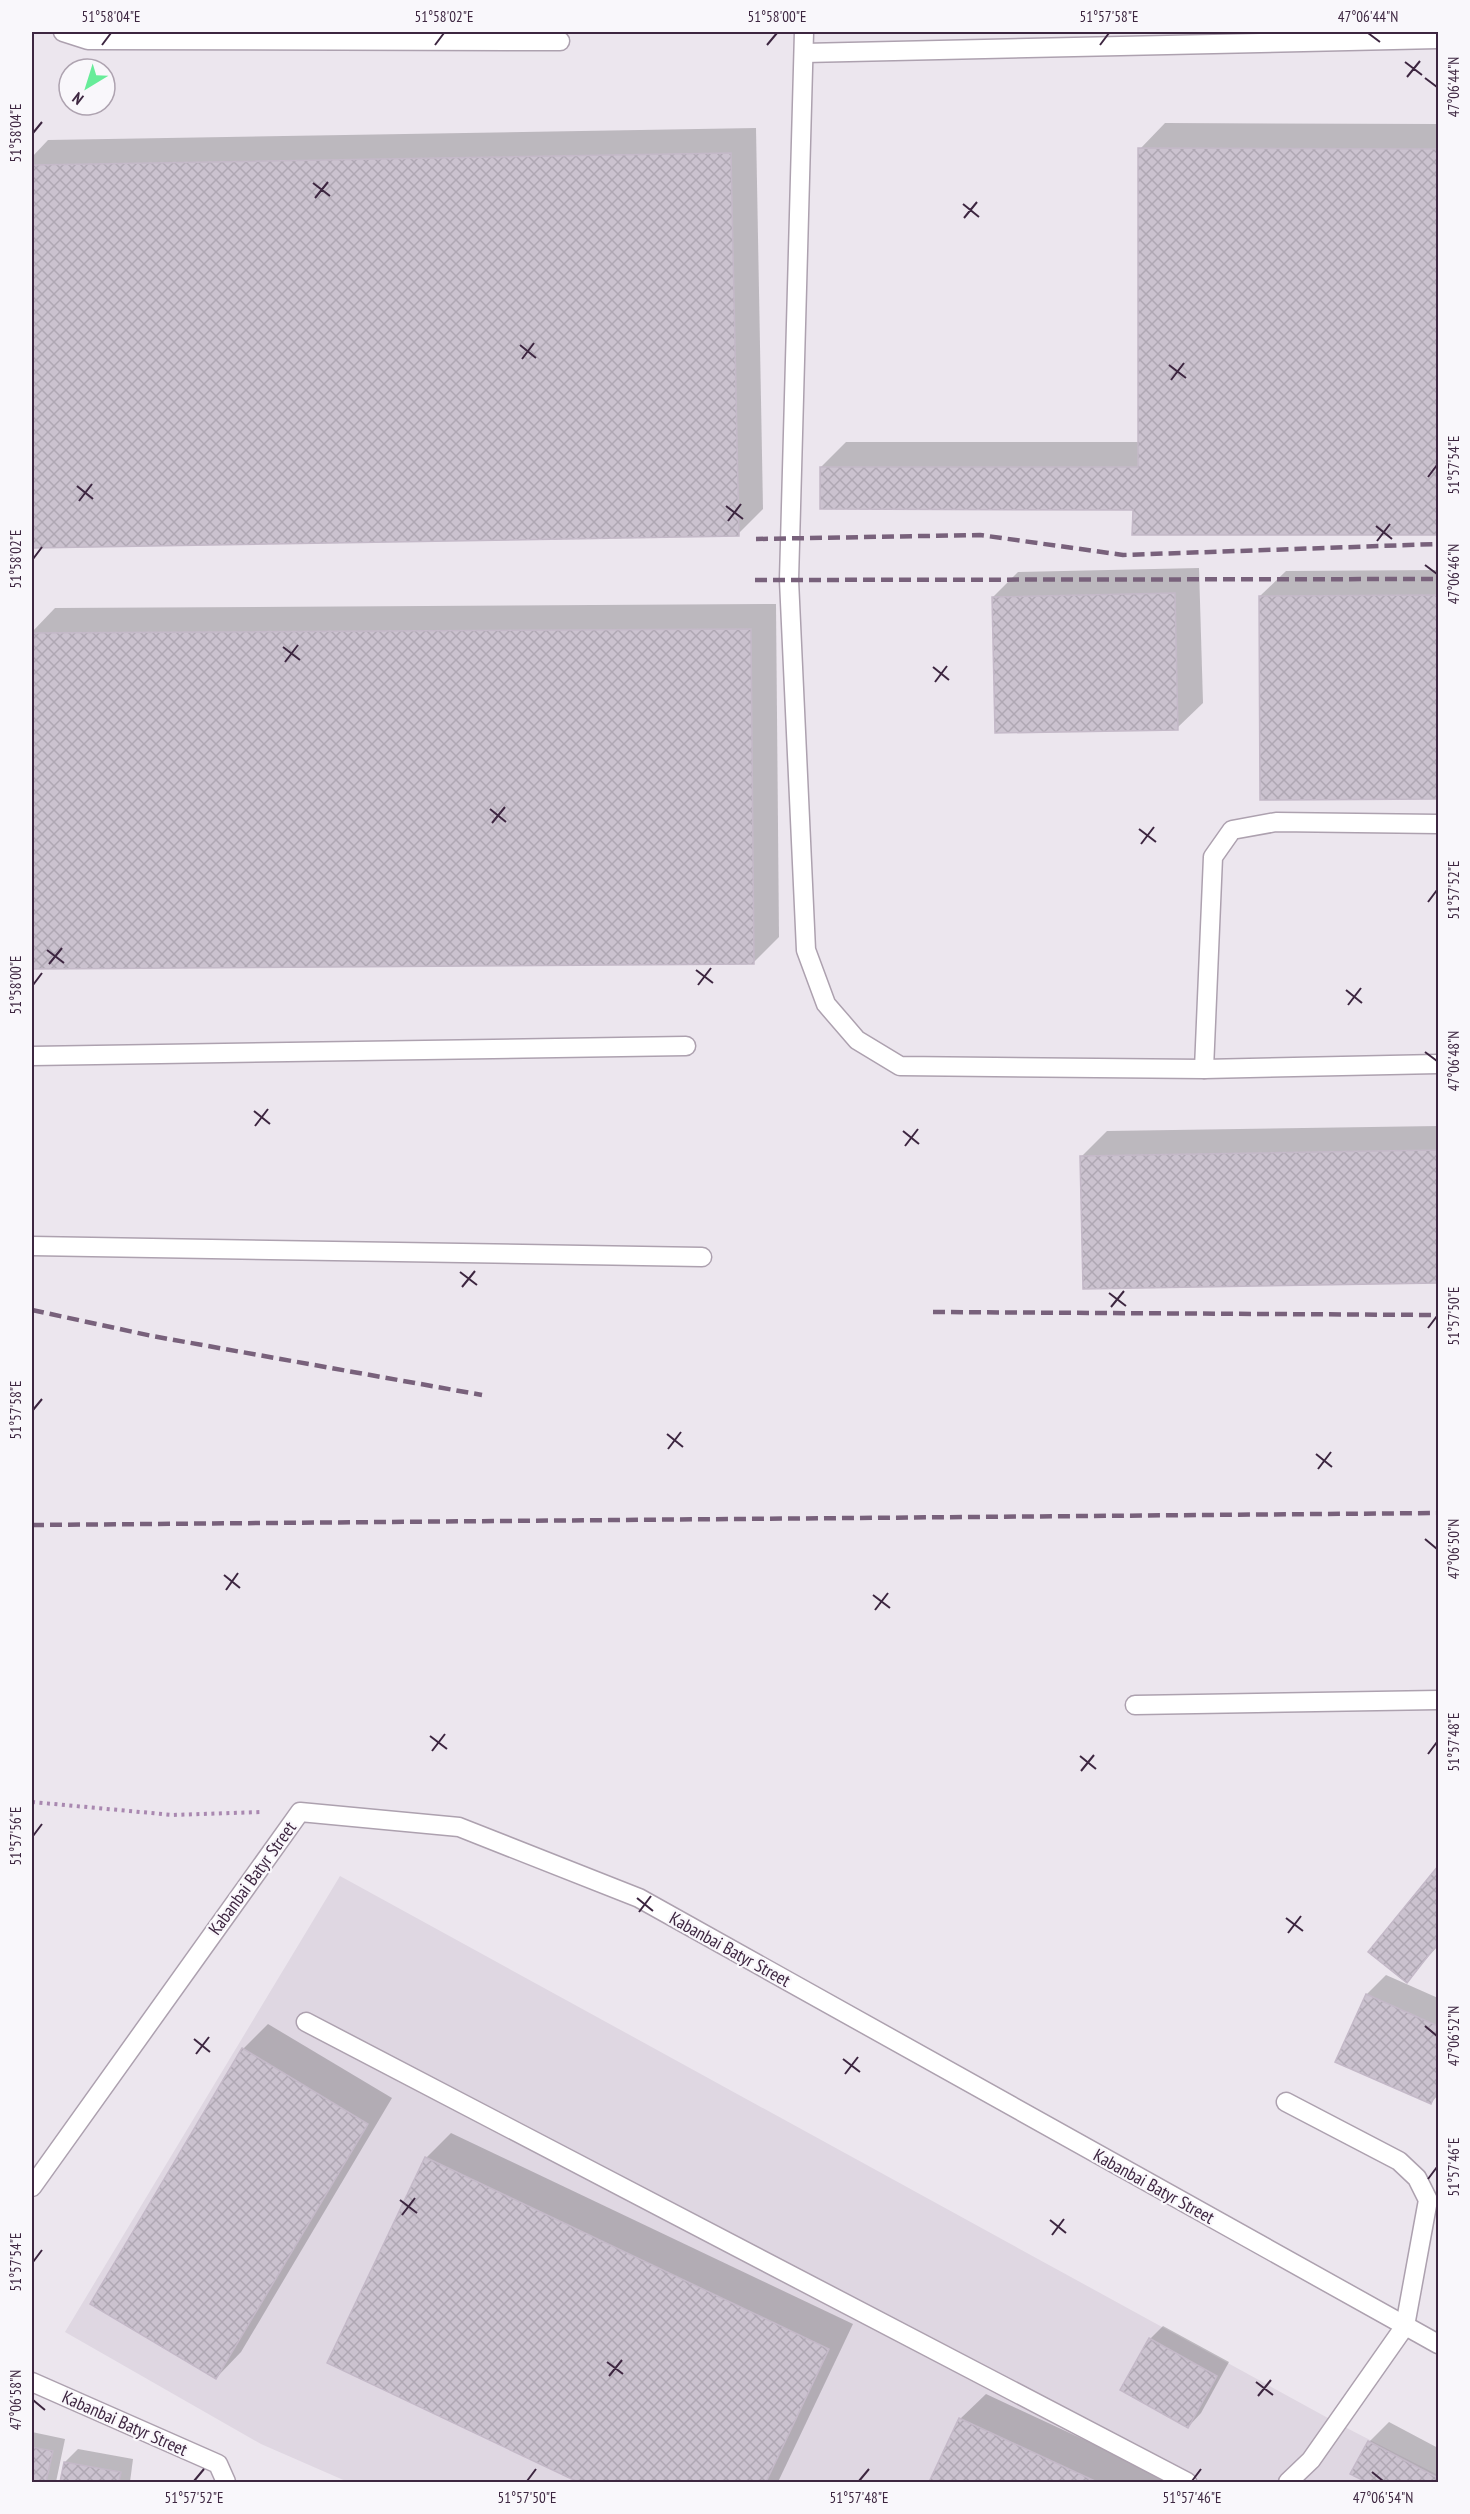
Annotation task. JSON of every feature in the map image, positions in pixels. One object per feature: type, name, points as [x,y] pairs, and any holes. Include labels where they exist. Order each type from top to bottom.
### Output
[{"type":"street","points":[[63,32],[88,40],[560,41]]},
{"type":"street","points":[[804,32],[789,580],[806,950],[826,1004],[856,1040],[900,1066],[1204,1069],[1438,1064]]},
{"type":"street","points":[[804,53],[1438,39]]},
{"type":"street","points":[[1204,1069],[1214,857],[1232,830],[1276,822],[1438,824]]},
{"type":"street","points":[[32,1056],[686,1046]]},
{"type":"street","points":[[32,1246],[702,1257]]},
{"type":"street","points":[[1135,1705],[1438,1700]]},
{"type":"street","name":"Kabanbai Batyr Street","points":[[32,2187],[300,1812],[459,1827],[639,1898],[1438,2344]]},
{"type":"street","points":[[306,2022],[1187,2482]]},
{"type":"street","points":[[1286,2102],[1399,2161],[1417,2178],[1428,2200],[1406,2326],[1311,2460],[1288,2482]]},
{"type":"street","name":"Kabanbai Batyr Street","points":[[32,2382],[218,2464],[226,2482]]},
{"type":"path","points":[[32,1802],[174,1815],[300,1812]]},
{"type":"shaded area","points":[[340,1876],[1337,2423],[1438,2475],[1438,2482],[348,2482],[261,2444],[65,2332]]},
{"type":"building","points":[[1138,148],[1438,149],[1438,535],[1132,535],[1133,510],[820,509],[820,467],[1138,467]]},
{"type":"building","points":[[731,153],[739,536],[32,548],[32,165]]},
{"type":"building","points":[[1175,593],[1178,730],[995,733],[992,597]]},
{"type":"building","points":[[1438,595],[1438,799],[1260,800],[1259,596]]},
{"type":"building","points":[[751,629],[754,964],[32,969],[32,633]]},
{"type":"building","points":[[1438,1150],[1438,1283],[1083,1289],[1080,1156]]},
{"type":"building","points":[[1438,1866],[1438,1943],[1407,1983],[1368,1952]]},
{"type":"building","points":[[1366,1994],[1438,2026],[1438,2087],[1431,2104],[1335,2062]]},
{"type":"building","points":[[242,2048],[368,2124],[216,2379],[90,2304]]},
{"type":"building","points":[[425,2157],[829,2349],[766,2482],[578,2482],[327,2363]]},
{"type":"building","points":[[1149,2338],[1217,2376],[1188,2428],[1120,2390]]},
{"type":"building","points":[[959,2418],[1097,2482],[929,2482]]},
{"type":"building","points":[[1368,2441],[1438,2478],[1438,2482],[1366,2482],[1350,2474]]},
{"type":"building","points":[[32,2447],[53,2451],[46,2482],[32,2482]]},
{"type":"building","points":[[64,2462],[121,2472],[119,2482],[60,2482]]},
{"type":"railway","points":[[756,539],[980,535],[1123,555],[1438,544]]},
{"type":"railway","points":[[755,580],[1438,579]]},
{"type":"railway","points":[[32,1310],[152,1336],[482,1395]]},
{"type":"railway","points":[[933,1312],[1438,1315]]},
{"type":"railway","points":[[32,1525],[1438,1513]]}]
